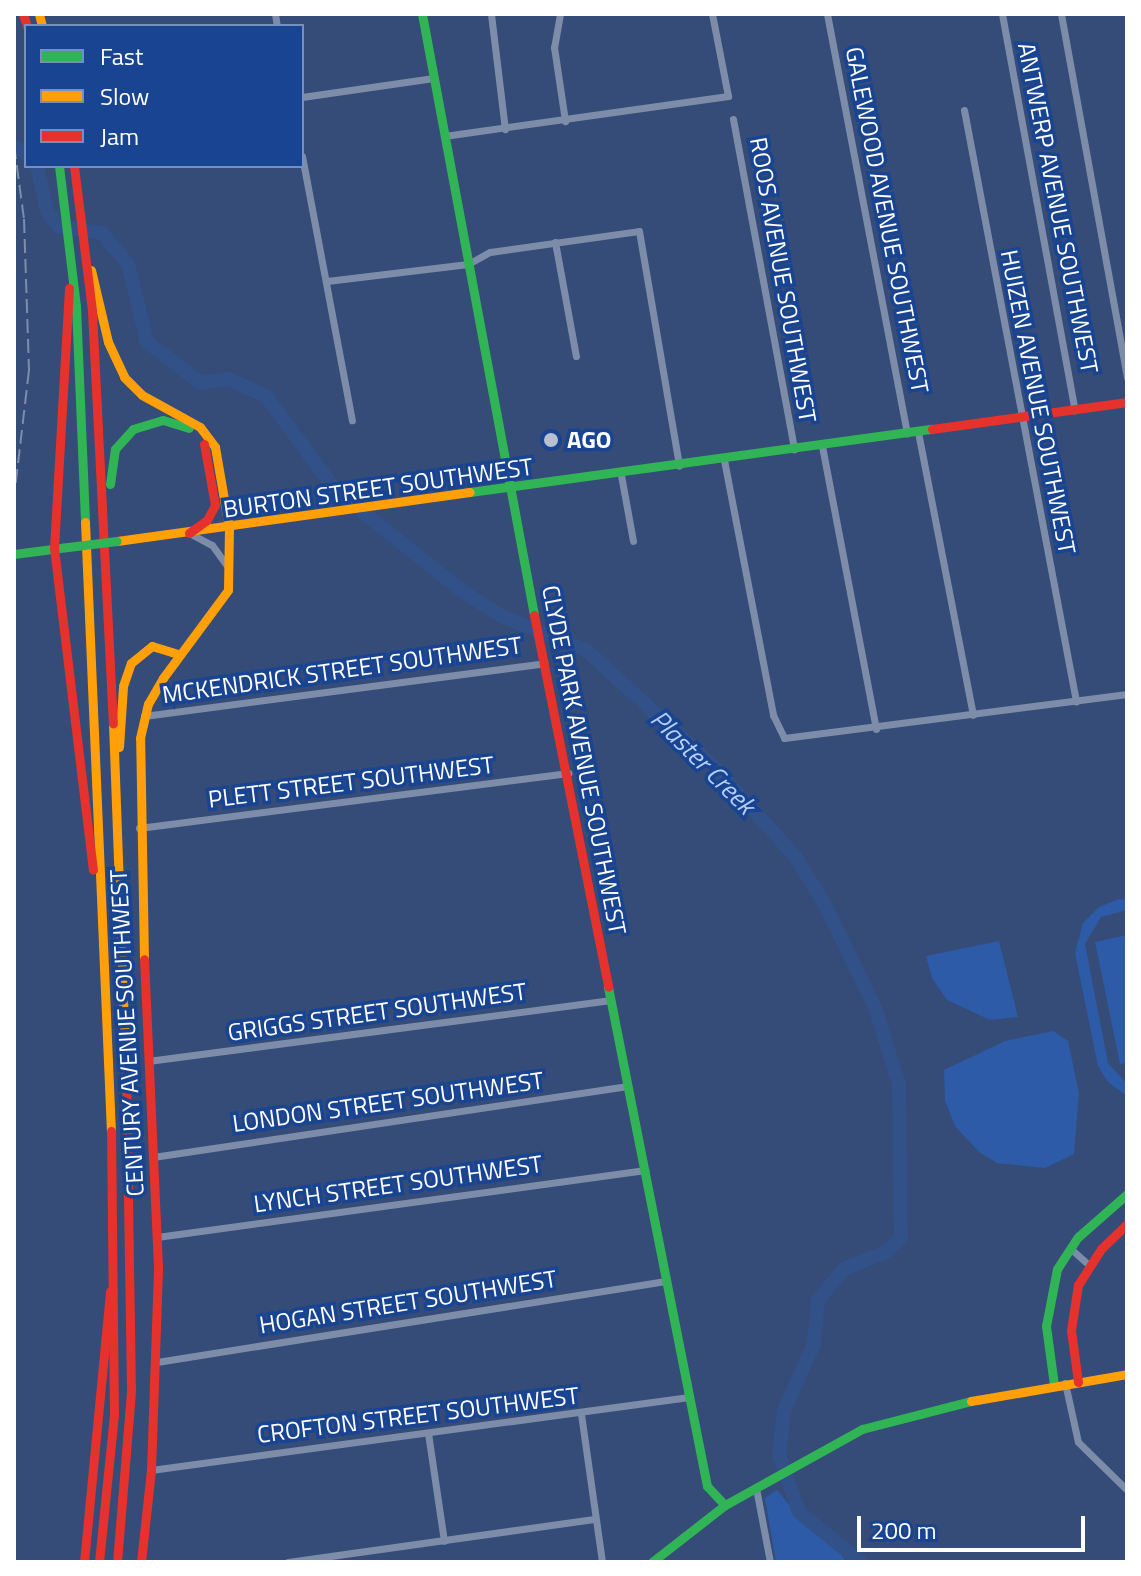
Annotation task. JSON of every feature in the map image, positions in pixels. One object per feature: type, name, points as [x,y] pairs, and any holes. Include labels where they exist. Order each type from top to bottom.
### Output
[{"type":"main road","name":"CLYDE PARK AVENUE SOUTHWEST","points":[[422,14],[509,491],[568,773],[707,1486],[725,1505]]},
{"type":"main road","points":[[59,168],[72,253],[115,1240],[114,1415],[99,1562]]},
{"type":"main road","points":[[74,168],[87,261],[104,506],[133,1307],[128,1447],[117,1562]]},
{"type":"main road","points":[[72,253],[54,548],[103,937]]},
{"type":"main road","name":"CENTURY AVENUE SOUTHWEST","points":[[87,261],[99,287],[108,342],[124,377],[142,395],[200,427],[215,447],[224,477],[231,574],[225,597],[179,654],[144,716],[139,828],[157,1237],[157,1362],[151,1470],[141,1562]]},
{"type":"main road","name":"BURTON STREET SOUTHWEST","points":[[14,554],[509,491],[1127,402]]},
{"type":"main road","points":[[104,506],[111,464],[123,438],[148,422],[176,422],[203,442],[213,477],[215,508],[189,533]]},
{"type":"main road","points":[[115,810],[127,670],[148,647],[165,646],[179,654]]},
{"type":"main road","points":[[1054,1385],[1046,1311],[1057,1269],[1070,1248],[1127,1194]]},
{"type":"main road","points":[[1078,1382],[1071,1312],[1089,1265],[1127,1224]]},
{"type":"main road","points":[[84,1562],[115,1240]]},
{"type":"main road","points":[[652,1562],[725,1505],[845,1436],[902,1415],[1127,1374]]},
{"type":"street","points":[[491,14],[505,129]]},
{"type":"street","points":[[560,14],[554,47],[565,121]]},
{"type":"street","points":[[444,136],[728,96],[712,14]]},
{"type":"street","name":"GALEWOOD AVENUE SOUTHWEST","points":[[827,14],[907,433]]},
{"type":"street","name":"ANTWERP AVENUE SOUTHWEST","points":[[1002,14],[1075,410]]},
{"type":"street","points":[[1061,14],[1127,378]]},
{"type":"street","points":[[304,97],[434,78]]},
{"type":"street","name":"HUIZEN AVENUE SOUTHWEST","points":[[964,110],[1076,701]]},
{"type":"street","name":"ROOS AVENUE SOUTHWEST","points":[[733,119],[794,449]]},
{"type":"street","points":[[304,166],[352,420]]},
{"type":"street","points":[[327,281],[468,264],[490,252],[639,231],[679,466]]},
{"type":"street","points":[[555,242],[576,356]]},
{"type":"street","points":[[918,432],[973,715]]},
{"type":"street","points":[[822,446],[876,729]]},
{"type":"street","points":[[724,460],[773,715],[784,738],[876,729],[1127,694]]},
{"type":"street","points":[[621,475],[633,541]]},
{"type":"street","points":[[189,533],[216,548],[231,574]]},
{"type":"street","name":"MCKENDRICK STREET SOUTHWEST","points":[[144,716],[544,658]]},
{"type":"street","name":"PLETT STREET SOUTHWEST","points":[[139,828],[568,773]]},
{"type":"street","name":"GRIGGS STREET SOUTHWEST","points":[[148,1061],[611,1000]]},
{"type":"street","name":"LONDON STREET SOUTHWEST","points":[[153,1157],[628,1086]]},
{"type":"street","name":"LYNCH STREET SOUTHWEST","points":[[157,1237],[645,1170]]},
{"type":"street","points":[[1070,1248],[1089,1265]]},
{"type":"street","name":"HOGAN STREET SOUTHWEST","points":[[157,1362],[666,1281]]},
{"type":"street","points":[[1065,1383],[1078,1442],[1127,1490]]},
{"type":"street","name":"CROFTON STREET SOUTHWEST","points":[[151,1470],[689,1397]]},
{"type":"street","points":[[581,1414],[602,1562]]},
{"type":"street","points":[[428,1433],[444,1541]]},
{"type":"street","points":[[756,1488],[770,1562]]},
{"type":"street","points":[[288,1562],[594,1519]]},
{"type":"shaded area","points":[[1119,899],[1127,900],[1127,910],[1101,917],[1085,944],[1108,1063],[1127,1084],[1127,1096],[1108,1082],[1098,1066],[1075,953],[1083,923],[1099,907]]},
{"type":"shaded area","points":[[1127,935],[1127,1063],[1120,1064],[1095,942]]},
{"type":"shaded area","points":[[999,941],[1018,1017],[990,1020],[947,1000],[932,978],[926,956]]},
{"type":"shaded area","points":[[1053,1031],[1068,1041],[1079,1093],[1074,1154],[1045,1168],[997,1163],[979,1152],[955,1126],[945,1100],[944,1070],[1005,1041]]},
{"type":"shaded area","points":[[777,1490],[803,1522],[835,1542],[846,1562],[776,1562],[765,1498]]},
{"type":"waterway","name":"Plaster Creek","points":[[14,146],[24,153]]},
{"type":"waterway","name":"Plaster Creek","points":[[37,168],[47,211],[58,226],[102,233],[128,264],[147,342],[201,383],[228,379],[266,396],[336,491],[465,593],[501,616],[586,650],[713,766],[795,856],[825,905],[875,1007],[899,1084],[901,1238],[886,1252],[844,1269],[818,1300],[814,1344],[784,1410],[779,1455],[799,1512],[861,1562]]},
{"type":"railway","points":[[14,145],[24,219],[29,370],[14,497]]},
{"type":"traffic: fast","points":[[422,14],[534,615]]},
{"type":"traffic: fast","points":[[59,168],[76,306],[85,522]]},
{"type":"traffic: fast","points":[[110,484],[115,449],[133,429],[163,420],[189,428]]},
{"type":"traffic: fast","points":[[470,492],[932,429]]},
{"type":"traffic: fast","points":[[68,547],[117,541]]},
{"type":"traffic: fast","points":[[14,554],[68,547]]},
{"type":"traffic: fast","points":[[608,987],[707,1486],[725,1505]]},
{"type":"traffic: fast","points":[[1054,1385],[1046,1326],[1057,1269],[1078,1237],[1127,1194]]},
{"type":"traffic: fast","points":[[652,1562],[725,1505],[862,1429],[971,1401]]},
{"type":"traffic: slow","points":[[39,14],[42,24]]},
{"type":"traffic: slow","points":[[91,270],[108,342],[124,377],[142,395],[200,427],[215,447],[229,528]]},
{"type":"traffic: slow","points":[[117,541],[470,492]]},
{"type":"traffic: slow","points":[[85,522],[111,1131]]},
{"type":"traffic: slow","points":[[144,959],[140,738],[148,704],[163,678],[228,590],[229,528]]},
{"type":"traffic: slow","points":[[119,747],[123,686],[131,663],[152,646],[179,654]]},
{"type":"traffic: slow","points":[[113,723],[126,1071]]},
{"type":"traffic: slow","points":[[971,1401],[1127,1374]]},
{"type":"traffic: jam","points":[[23,14],[26,24]]},
{"type":"traffic: jam","points":[[74,168],[92,311],[113,723]]},
{"type":"traffic: jam","points":[[69,288],[54,548],[93,870]]},
{"type":"traffic: jam","points":[[932,429],[1127,402]]},
{"type":"traffic: jam","points":[[189,533],[207,520],[215,505],[204,444]]},
{"type":"traffic: jam","points":[[534,615],[608,987]]},
{"type":"traffic: jam","points":[[141,1562],[151,1470],[158,1267],[144,959]]},
{"type":"traffic: jam","points":[[117,1562],[131,1390],[126,1071]]},
{"type":"traffic: jam","points":[[99,1562],[114,1415],[111,1131]]},
{"type":"traffic: jam","points":[[1078,1382],[1071,1330],[1078,1285],[1101,1249],[1127,1224]]},
{"type":"traffic: jam","points":[[84,1562],[110,1291]]},
{"type":"place","name":"AGO","points":[[551,440]]}]
